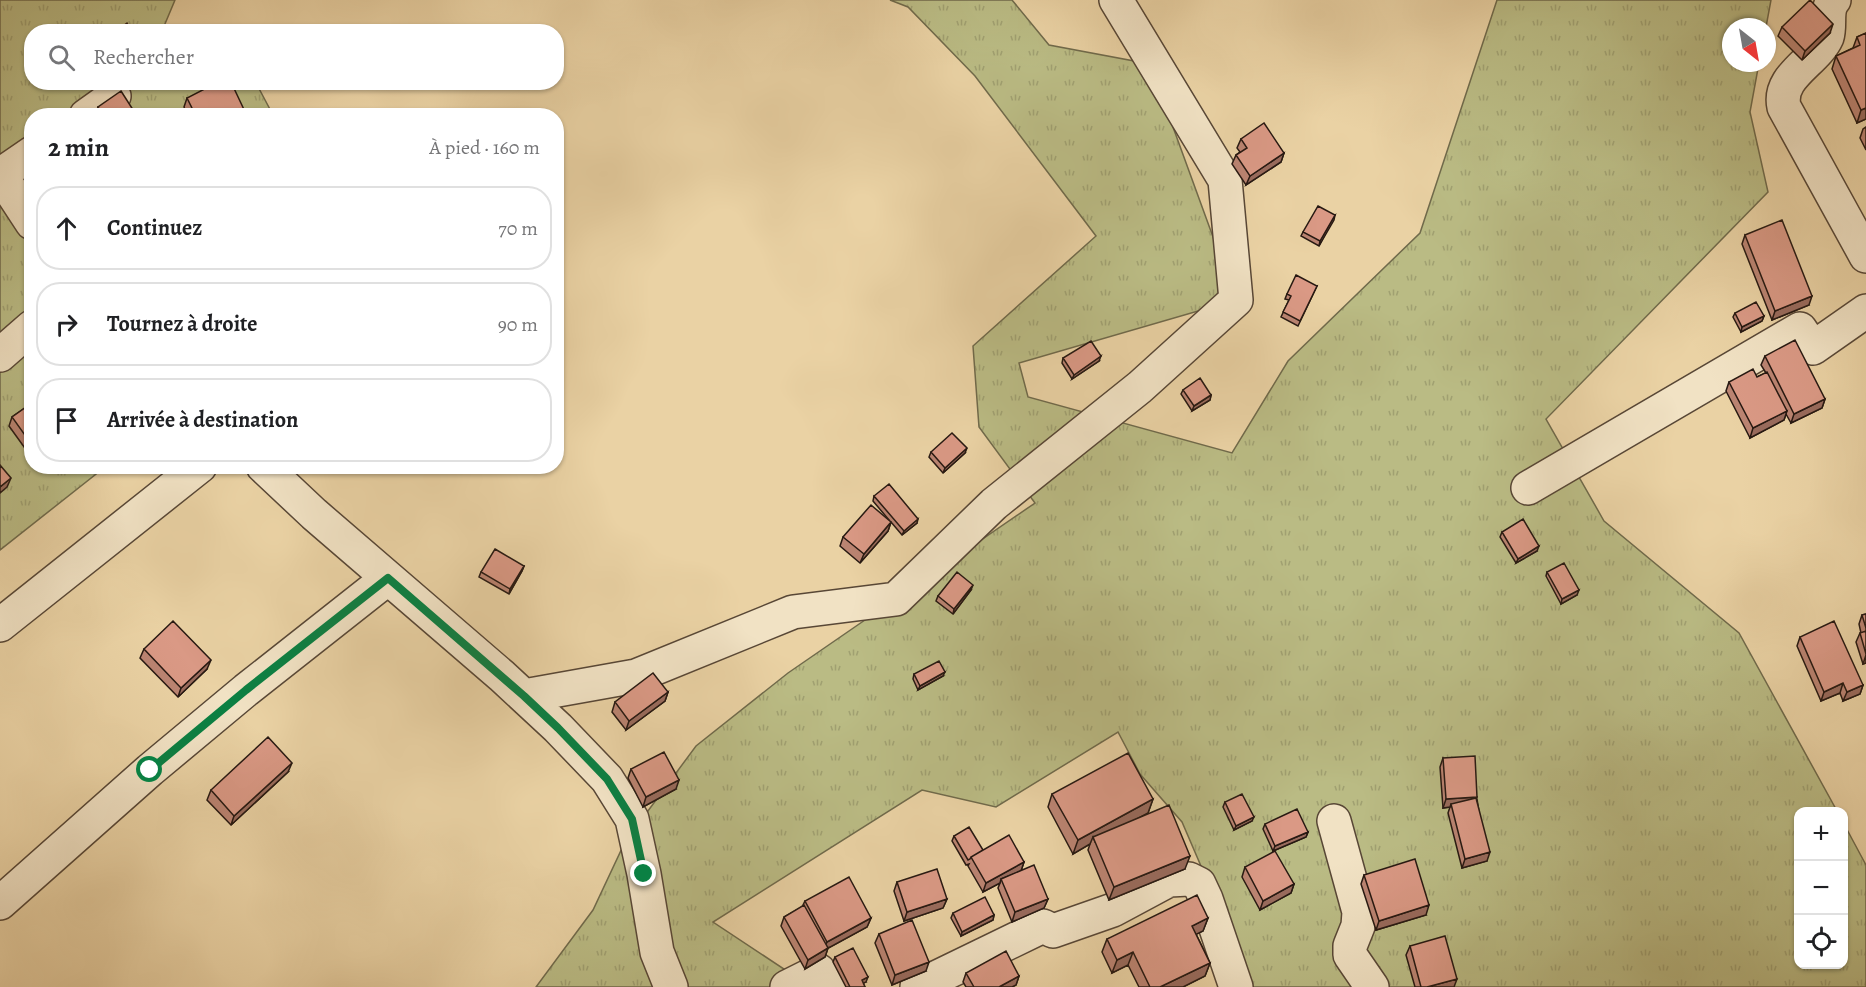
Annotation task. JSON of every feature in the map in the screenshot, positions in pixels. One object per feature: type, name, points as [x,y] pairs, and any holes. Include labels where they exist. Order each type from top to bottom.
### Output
[{"type":"street","points":[[1834,0],[1830,4],[1827,37],[1784,87],[1782,97],[1784,106],[1866,256]]},
{"type":"street","points":[[524,696],[636,676],[793,612],[896,599],[994,504],[1140,387],[1236,300],[1226,180],[1119,1]]},
{"type":"street","points":[[97,108],[114,96]]},
{"type":"street","points":[[24,158],[0,175],[24,211]]},
{"type":"street","points":[[1528,488],[1800,328],[1813,348],[1866,311]]},
{"type":"street","points":[[0,355],[24,334]]},
{"type":"street","points":[[0,625],[190,474]]},
{"type":"street","points":[[271,474],[524,696],[607,779],[632,819],[657,952],[671,987]]},
{"type":"street","points":[[0,903],[176,748],[388,578]]},
{"type":"street","points":[[1334,821],[1359,912],[1358,926],[1350,946],[1350,955],[1372,987]]},
{"type":"street","points":[[917,987],[1043,926],[1053,931],[1113,910],[1169,880],[1189,879],[1199,884],[1206,899],[1236,987]]},
{"type":"street","points":[[787,987],[819,971],[830,987]]},
{"type":"green space","points":[[0,0],[175,0],[165,24],[24,24],[24,90],[260,90],[269,108],[24,108],[24,474],[96,474],[0,550]]},
{"type":"green space","points":[[890,0],[1012,0],[1049,45],[1150,64],[1236,300],[1019,363],[1028,397],[1232,453],[1288,361],[1420,233],[1497,0],[1771,0],[1768,18],[1722,18],[1722,72],[1757,72],[1750,112],[1768,192],[1546,419],[1604,521],[1739,633],[1835,807],[1794,807],[1794,969],[1848,969],[1848,831],[1866,865],[1866,987],[1253,987],[1182,822],[1140,774],[1118,732],[996,807],[922,790],[713,922],[811,987],[536,987],[593,910],[625,842],[696,746],[788,673],[1035,503],[979,427],[973,346],[1096,236],[975,76],[908,7]]},
{"type":"building","points":[[1810,0],[1833,24],[1805,51],[1782,27]]},
{"type":"building","points":[[1866,33],[1866,108],[1861,110],[1836,56],[1860,45],[1857,37]]},
{"type":"building","points":[[202,90],[235,90],[243,108],[192,108],[187,98]]},
{"type":"building","points":[[121,91],[132,108],[99,108]]},
{"type":"building","points":[[1264,123],[1284,153],[1250,176],[1236,155],[1247,148],[1241,139]]},
{"type":"building","points":[[1318,206],[1335,215],[1320,241],[1303,232]]},
{"type":"building","points":[[1782,220],[1812,296],[1775,311],[1745,235]]},
{"type":"building","points":[[1296,275],[1317,286],[1300,321],[1283,312],[1291,296],[1287,294]]},
{"type":"building","points":[[1756,302],[1764,316],[1742,327],[1735,313]]},
{"type":"building","points":[[1795,340],[1825,399],[1794,414],[1765,356]]},
{"type":"building","points":[[1091,341],[1101,356],[1074,375],[1063,358]]},
{"type":"building","points":[[1753,369],[1757,377],[1767,372],[1787,411],[1753,428],[1729,382]]},
{"type":"building","points":[[1200,378],[1211,395],[1194,406],[1183,390]]},
{"type":"building","points":[[24,409],[24,434],[12,417]]},
{"type":"building","points":[[952,433],[967,448],[945,468],[931,452]]},
{"type":"building","points":[[0,465],[11,478],[0,487]]},
{"type":"building","points":[[889,484],[918,519],[904,531],[874,496]]},
{"type":"building","points":[[871,505],[891,522],[864,554],[843,537]]},
{"type":"building","points":[[1523,519],[1539,546],[1518,559],[1502,532]]},
{"type":"building","points":[[495,549],[524,566],[510,589],[481,572]]},
{"type":"building","points":[[1564,563],[1579,590],[1562,599],[1547,572]]},
{"type":"building","points":[[957,572],[973,585],[954,609],[938,596]]},
{"type":"building","points":[[1866,614],[1866,628],[1862,615]]},
{"type":"building","points":[[173,621],[211,660],[181,688],[144,649]]},
{"type":"building","points":[[1834,621],[1863,685],[1847,692],[1843,683],[1824,692],[1800,637]]},
{"type":"building","points":[[1866,631],[1866,654],[1860,633]]},
{"type":"building","points":[[939,661],[945,672],[920,686],[914,674]]},
{"type":"building","points":[[653,673],[668,692],[629,721],[615,702]]},
{"type":"building","points":[[268,737],[292,763],[234,816],[211,790]]},
{"type":"building","points":[[664,752],[679,780],[646,797],[631,769]]},
{"type":"building","points":[[1128,753],[1153,799],[1078,840],[1052,794]]},
{"type":"building","points":[[1475,756],[1477,797],[1446,799],[1443,758]]},
{"type":"building","points":[[1242,794],[1254,817],[1236,826],[1225,802]]},
{"type":"building","points":[[1476,798],[1490,852],[1465,859],[1451,804]]},
{"type":"building","points":[[1169,805],[1190,856],[1114,887],[1093,837]]},
{"type":"building","points":[[1297,809],[1308,832],[1275,846],[1265,824]]},
{"type":"building","points":[[969,827],[983,850],[968,860],[954,836]]},
{"type":"building","points":[[1009,835],[1024,862],[986,883],[971,857]]},
{"type":"building","points":[[1275,851],[1294,884],[1263,901],[1245,867]]},
{"type":"building","points":[[1415,859],[1429,905],[1379,921],[1364,875]]},
{"type":"building","points":[[1034,865],[1048,899],[1015,912],[1001,879]]},
{"type":"building","points":[[937,869],[947,899],[907,912],[897,882]]},
{"type":"building","points":[[849,877],[871,918],[827,942],[805,901]]},
{"type":"building","points":[[1197,895],[1208,918],[1192,926],[1210,963],[1160,987],[1150,987],[1133,952],[1117,960],[1107,939]]},
{"type":"building","points":[[985,897],[994,915],[962,932],[953,913]]},
{"type":"building","points":[[804,905],[828,948],[808,960],[784,917]]},
{"type":"building","points":[[912,920],[929,962],[895,975],[879,934]]},
{"type":"building","points":[[1445,936],[1457,979],[1421,987],[1410,946]]},
{"type":"building","points":[[853,948],[868,977],[862,980],[865,987],[850,987],[835,957]]},
{"type":"building","points":[[1006,951],[1019,976],[999,987],[974,987],[966,973]]},
{"type":"route","points":[[150,770],[246,690],[388,578],[524,696],[607,779],[632,819],[644,874]]}]
